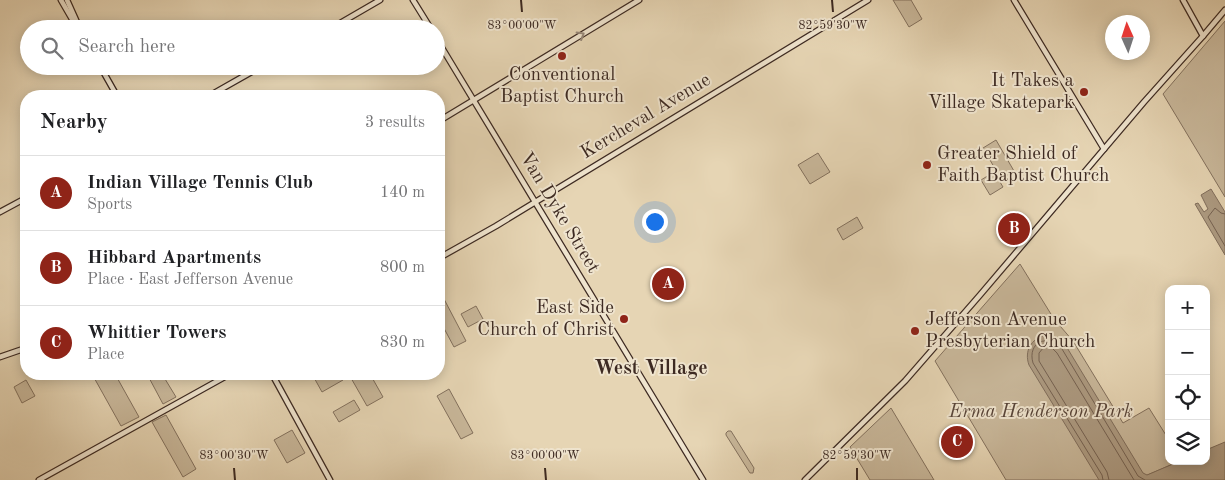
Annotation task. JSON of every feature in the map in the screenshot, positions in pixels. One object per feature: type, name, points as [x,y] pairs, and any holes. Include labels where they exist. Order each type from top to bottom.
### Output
[{"type":"main road","points":[[62,0],[73,20]]},
{"type":"main road","points":[[67,0],[76,20]]},
{"type":"main road","points":[[346,20],[380,0]]},
{"type":"main road","points":[[413,0],[425,20]]},
{"type":"main road","points":[[445,117],[639,0]]},
{"type":"main road","name":"Kercheval Avenue","points":[[445,255],[868,0]]},
{"type":"main road","points":[[1014,0],[1104,149]]},
{"type":"main road","points":[[1183,0],[1204,36]]},
{"type":"main road","points":[[805,480],[905,381],[1225,10]]},
{"type":"main road","name":"Van Dyke Street","points":[[445,53],[703,480]]},
{"type":"main road","points":[[105,75],[114,90]]},
{"type":"main road","points":[[220,90],[246,75]]},
{"type":"main road","points":[[0,212],[20,201]]},
{"type":"main road","points":[[0,357],[20,350]]},
{"type":"main road","points":[[40,480],[219,380]]},
{"type":"main road","points":[[275,380],[330,480]]},
{"type":"green space","points":[[893,0],[911,0],[922,19],[909,27]]},
{"type":"green space","points":[[1225,21],[1225,197],[1163,94]]},
{"type":"green space","points":[[996,140],[1014,171],[1001,179],[983,148]]},
{"type":"green space","points":[[818,153],[830,172],[810,184],[798,165]]},
{"type":"green space","points":[[994,172],[1003,187],[990,195],[981,180]]},
{"type":"green space","points":[[857,217],[863,228],[843,240],[837,229]]},
{"type":"green space","name":"Erma Henderson Park","points":[[1020,264],[1054,319],[1073,341],[1123,423],[1149,408],[1165,434],[1165,465],[1171,465],[1136,480],[1006,480],[935,361]]},
{"type":"green space","points":[[671,268],[684,290],[665,301],[652,279]]},
{"type":"green space","points":[[445,301],[466,341],[454,347],[445,330]]},
{"type":"green space","points":[[476,306],[483,319],[468,327],[461,314]]},
{"type":"green space","points":[[26,380],[35,396],[22,403],[14,387]]},
{"type":"green space","points":[[95,380],[118,380],[139,417],[121,426]]},
{"type":"green space","points":[[150,380],[166,380],[176,397],[163,404]]},
{"type":"green space","points":[[315,380],[343,380],[322,392]]},
{"type":"green space","points":[[352,380],[373,380],[383,397],[367,406]]},
{"type":"green space","points":[[449,389],[473,433],[461,439],[437,396]]},
{"type":"green space","points":[[354,400],[360,410],[339,422],[333,412]]},
{"type":"green space","points":[[891,408],[934,480],[870,480],[850,447]]},
{"type":"green space","points":[[166,415],[196,469],[183,477],[152,422]]},
{"type":"green space","points":[[292,430],[305,453],[287,463],[274,440]]},
{"type":"green space","points":[[728,431],[731,431],[754,468],[753,473],[750,473],[726,435]]},
{"type":"water","points":[[1211,189],[1225,212],[1225,255],[1195,204],[1198,203],[1204,212],[1208,209],[1201,195]]},
{"type":"water","points":[[1045,335],[1052,336],[1062,341],[1066,346],[1143,473],[1147,475],[1171,465],[1210,465],[1210,448],[1225,442],[1225,480],[1099,480],[1029,365],[1028,350],[1032,343]]},
{"type":"place","name":"Conventional Baptist Church","points":[[562,56]]},
{"type":"place","name":"It Takes a Village Skatepark","points":[[1084,92]]},
{"type":"place","name":"Greater Shield of Faith Baptist Church","points":[[927,165]]},
{"type":"place","name":"Hibbard Apartments","points":[[1014,229]]},
{"type":"place","name":"Indian Village Tennis Club","points":[[668,284]]},
{"type":"place","name":"East Side Church of Christ","points":[[624,319]]},
{"type":"place","name":"Jefferson Avenue Presbyterian Church","points":[[915,331]]},
{"type":"place","name":"Whittier Towers","points":[[957,442]]},
{"type":"district","name":"West Village","points":[[651,369]]}]
